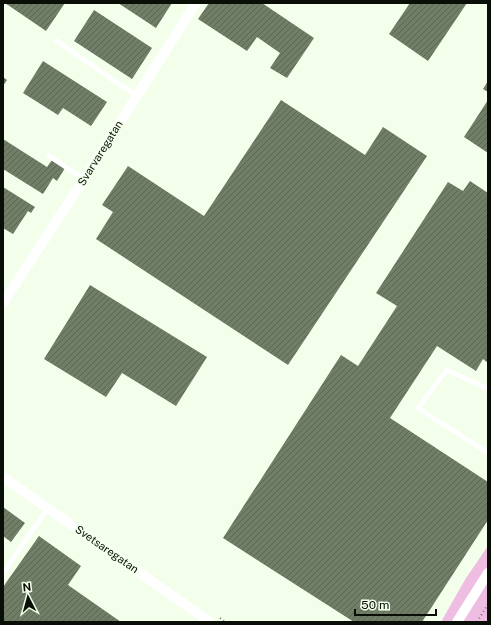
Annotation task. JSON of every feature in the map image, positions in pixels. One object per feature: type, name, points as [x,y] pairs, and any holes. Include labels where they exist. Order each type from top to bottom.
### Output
[{"type":"street","name":"Svarvaregatan","points":[[3,303],[196,3]]},
{"type":"street","name":"Svetsaregatan","points":[[3,477],[210,622]]},
{"type":"street","points":[[457,622],[488,573]]},
{"type":"lane","points":[[57,41],[123,87],[137,95]]},
{"type":"lane","points":[[49,156],[84,179]]},
{"type":"lane","points":[[488,389],[447,370],[418,408],[488,453]]},
{"type":"lane","points":[[3,573],[48,508]]},
{"type":"path","points":[[477,622],[488,604]]},
{"type":"shaded area","points":[[488,546],[488,622],[441,622],[466,578]]},
{"type":"building","points":[[5,3],[65,3],[46,31]]},
{"type":"building","points":[[118,3],[172,3],[156,28]]},
{"type":"building","points":[[209,3],[262,3],[314,38],[287,78],[270,68],[280,53],[257,37],[247,51],[198,19]]},
{"type":"building","points":[[410,3],[467,3],[428,61],[389,34]]},
{"type":"building","points":[[94,10],[152,48],[132,79],[74,41]]},
{"type":"building","points":[[43,61],[107,102],[91,126],[63,108],[58,115],[23,93]]},
{"type":"building","points":[[3,77],[7,80],[3,86]]},
{"type":"building","points":[[488,81],[488,92],[483,89]]},
{"type":"building","points":[[281,100],[365,155],[383,127],[427,156],[288,365],[96,239],[113,212],[102,205],[128,166],[204,216]]},
{"type":"building","points":[[488,100],[488,153],[464,137]]},
{"type":"building","points":[[3,139],[47,167],[52,160],[65,168],[57,181],[53,178],[43,194],[3,169]]},
{"type":"building","points":[[470,181],[488,193],[488,363],[483,359],[476,371],[437,346],[390,418],[488,482],[488,520],[422,622],[354,622],[223,538],[341,355],[358,366],[397,306],[376,293],[448,182],[463,191]]},
{"type":"building","points":[[3,187],[35,207],[31,213],[28,211],[13,234],[3,228]]},
{"type":"building","points":[[90,285],[207,357],[176,406],[122,373],[106,397],[44,359]]},
{"type":"building","points":[[3,507],[25,523],[11,542],[3,536]]},
{"type":"building","points":[[39,536],[81,566],[68,585],[121,622],[3,622],[3,587]]}]
